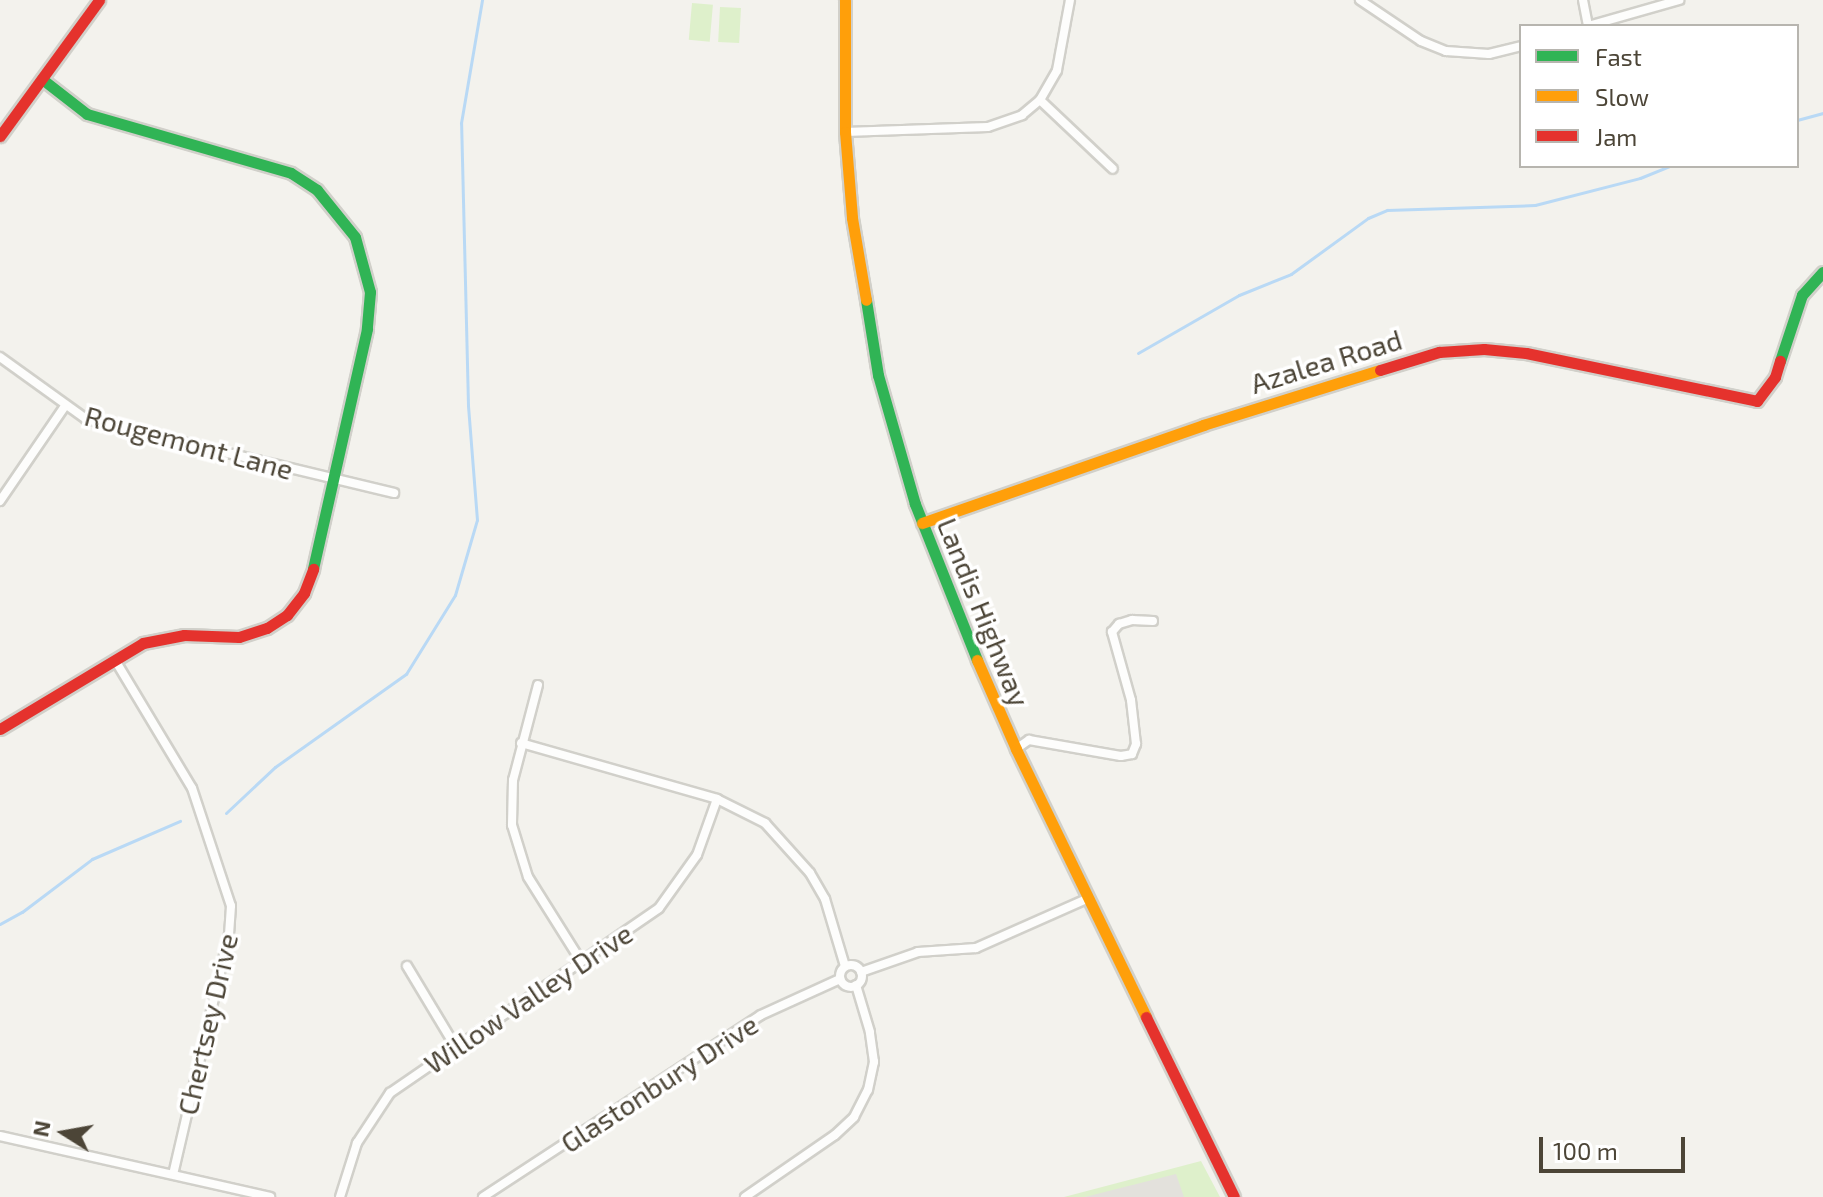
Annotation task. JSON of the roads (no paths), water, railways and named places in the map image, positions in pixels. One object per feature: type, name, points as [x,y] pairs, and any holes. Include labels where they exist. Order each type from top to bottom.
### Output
[{"type":"street","points":[[0,136],[99,0]]},
{"type":"street","name":"Landis Highway","points":[[845,0],[845,132],[852,218],[872,345],[898,451],[922,523],[1016,749],[1234,1197]]},
{"type":"street","points":[[845,132],[988,127],[1022,115],[1040,100],[1057,70],[1070,0]]},
{"type":"street","points":[[1360,0],[1421,41],[1446,51],[1489,54],[1519,46]]},
{"type":"street","points":[[1583,0],[1588,24]]},
{"type":"street","points":[[1595,24],[1679,0]]},
{"type":"street","points":[[0,729],[115,660],[162,636],[239,637],[267,628],[287,615],[304,593],[313,569],[367,329],[370,292],[355,237],[317,190],[291,173],[87,114],[42,79]]},
{"type":"street","points":[[1040,100],[1113,169]]},
{"type":"street","name":"Azalea Road","points":[[922,523],[1203,425],[1439,352],[1484,349],[1526,353],[1757,401],[1775,377],[1802,295],[1823,272]]},
{"type":"street","name":"Rougemont Lane","points":[[0,357],[65,406],[99,423],[394,493]]},
{"type":"street","points":[[0,501],[65,406]]},
{"type":"street","points":[[1016,749],[1029,740],[1121,756],[1132,754],[1136,744],[1131,700],[1112,632],[1119,624],[1132,620],[1153,621]]},
{"type":"street","name":"Chertsey Drive","points":[[115,660],[192,788],[231,906],[229,934],[173,1174]]},
{"type":"street","points":[[538,685],[521,743],[511,800],[518,851],[536,892],[581,961]]},
{"type":"street","points":[[521,743],[717,799],[765,823],[810,873],[825,899],[845,966],[840,979],[849,986],[856,985]]},
{"type":"street","name":"Willow Valley Drive","points":[[340,1197],[357,1143],[370,1118],[390,1093],[659,908],[697,855],[717,799]]},
{"type":"street","points":[[745,1197],[835,1135],[854,1117],[868,1090],[874,1062],[870,1032],[856,985],[861,972],[918,952],[976,948],[1089,898]]},
{"type":"street","points":[[407,966],[455,1046]]},
{"type":"street","points":[[845,966],[856,966],[861,972]]},
{"type":"street","name":"Glastonbury Drive","points":[[483,1197],[761,1015],[840,979]]},
{"type":"street","points":[[0,1136],[270,1197]]},
{"type":"waterway","points":[[226,813],[275,767],[406,674],[455,595],[477,520],[468,405],[461,123],[482,0]]},
{"type":"waterway","points":[[1799,119],[1823,113]]},
{"type":"waterway","points":[[1138,353],[1239,295],[1291,274],[1368,218],[1387,210],[1535,205],[1640,178],[1664,168]]},
{"type":"waterway","points":[[0,924],[22,912],[92,859],[180,821]]}]
